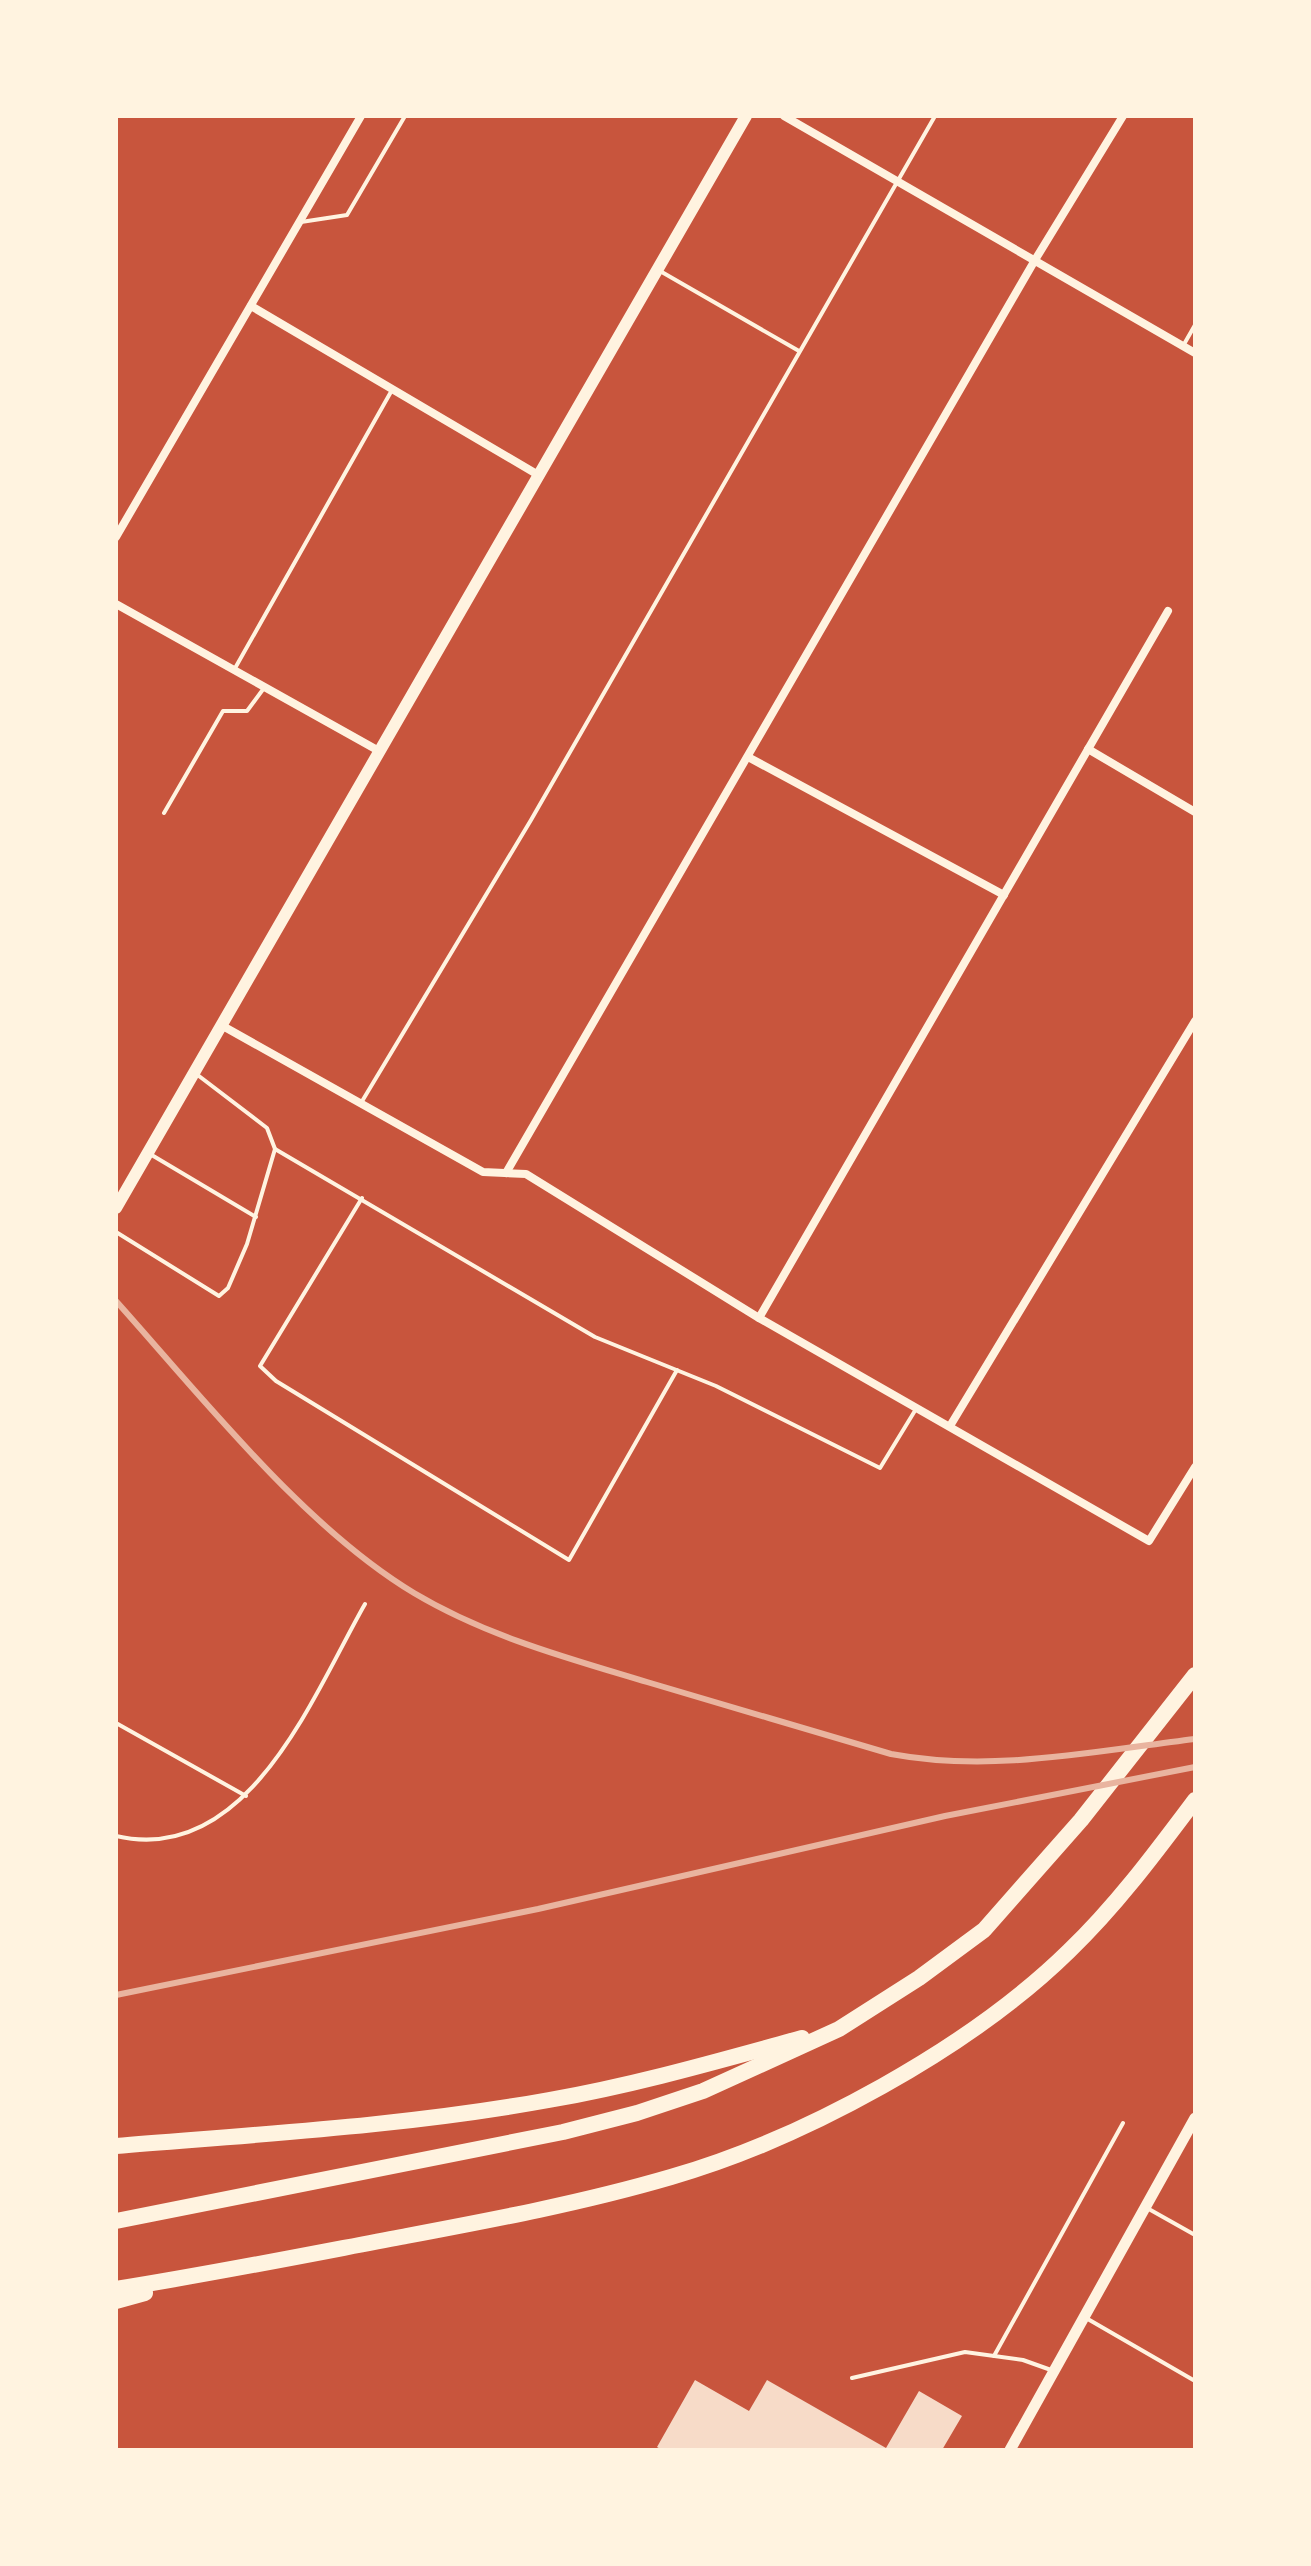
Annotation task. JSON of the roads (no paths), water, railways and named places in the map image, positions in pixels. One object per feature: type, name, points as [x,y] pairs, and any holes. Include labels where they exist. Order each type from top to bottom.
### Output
[{"type":"highway","points":[[116,2221],[563,2132],[637,2113],[703,2091],[839,2029],[919,1978],[984,1930],[1081,1820],[1195,1675]]},
{"type":"highway","points":[[116,2289],[204,2275],[604,2195],[674,2176],[751,2148],[886,2084],[954,2042],[1069,1952],[1143,1869],[1195,1800]]},
{"type":"highway","points":[[116,2146],[311,2133],[546,2101],[616,2087],[839,2029]]},
{"type":"highway","points":[[116,2301],[204,2275]]},
{"type":"main road","points":[[116,1208],[746,116]]},
{"type":"street","points":[[116,537],[361,116]]},
{"type":"street","points":[[784,116],[1195,353]]},
{"type":"street","points":[[506,1173],[1035,260],[1123,116]]},
{"type":"street","points":[[251,306],[540,476]]},
{"type":"street","points":[[116,604],[379,751]]},
{"type":"street","points":[[759,1318],[1168,611]]},
{"type":"street","points":[[1088,749],[1195,812]]},
{"type":"street","points":[[748,757],[1004,895]]},
{"type":"street","points":[[950,1426],[1195,1021]]},
{"type":"street","points":[[221,1025],[483,1172],[526,1174],[759,1318],[1149,1541],[1195,1467]]},
{"type":"street","points":[[1010,2450],[1195,2118]]},
{"type":"lane","points":[[299,222],[347,215],[405,116]]},
{"type":"lane","points":[[361,1103],[531,820],[935,116]]},
{"type":"lane","points":[[658,270],[799,351]]},
{"type":"lane","points":[[1183,346],[1195,325]]},
{"type":"lane","points":[[234,670],[393,390]]},
{"type":"lane","points":[[164,813],[223,711],[247,711],[264,688]]},
{"type":"lane","points":[[116,1232],[219,1296],[228,1288],[256,1218],[275,1149],[267,1128],[194,1073]]},
{"type":"lane","points":[[275,1149],[595,1337],[677,1370],[880,1468],[917,1407]]},
{"type":"lane","points":[[148,1152],[256,1218]]},
{"type":"lane","points":[[362,1198],[260,1366],[276,1381],[569,1560],[677,1370]]},
{"type":"lane","points":[[116,1836],[137,1841],[171,1837],[208,1825],[246,1796],[277,1757],[365,1604]]},
{"type":"lane","points":[[116,1723],[246,1796]]},
{"type":"lane","points":[[994,2356],[1123,2123]]},
{"type":"lane","points":[[1145,2207],[1195,2235]]},
{"type":"lane","points":[[1084,2316],[1195,2381]]},
{"type":"lane","points":[[852,2378],[965,2352],[1023,2360],[1054,2371]]},
{"type":"railway","points":[[116,1301],[256,1458],[333,1533],[414,1593],[498,1634],[587,1664],[891,1754],[929,1759],[1005,1761],[1195,1739]]},
{"type":"railway","points":[[116,1995],[538,1909],[945,1816],[1195,1767]]}]
